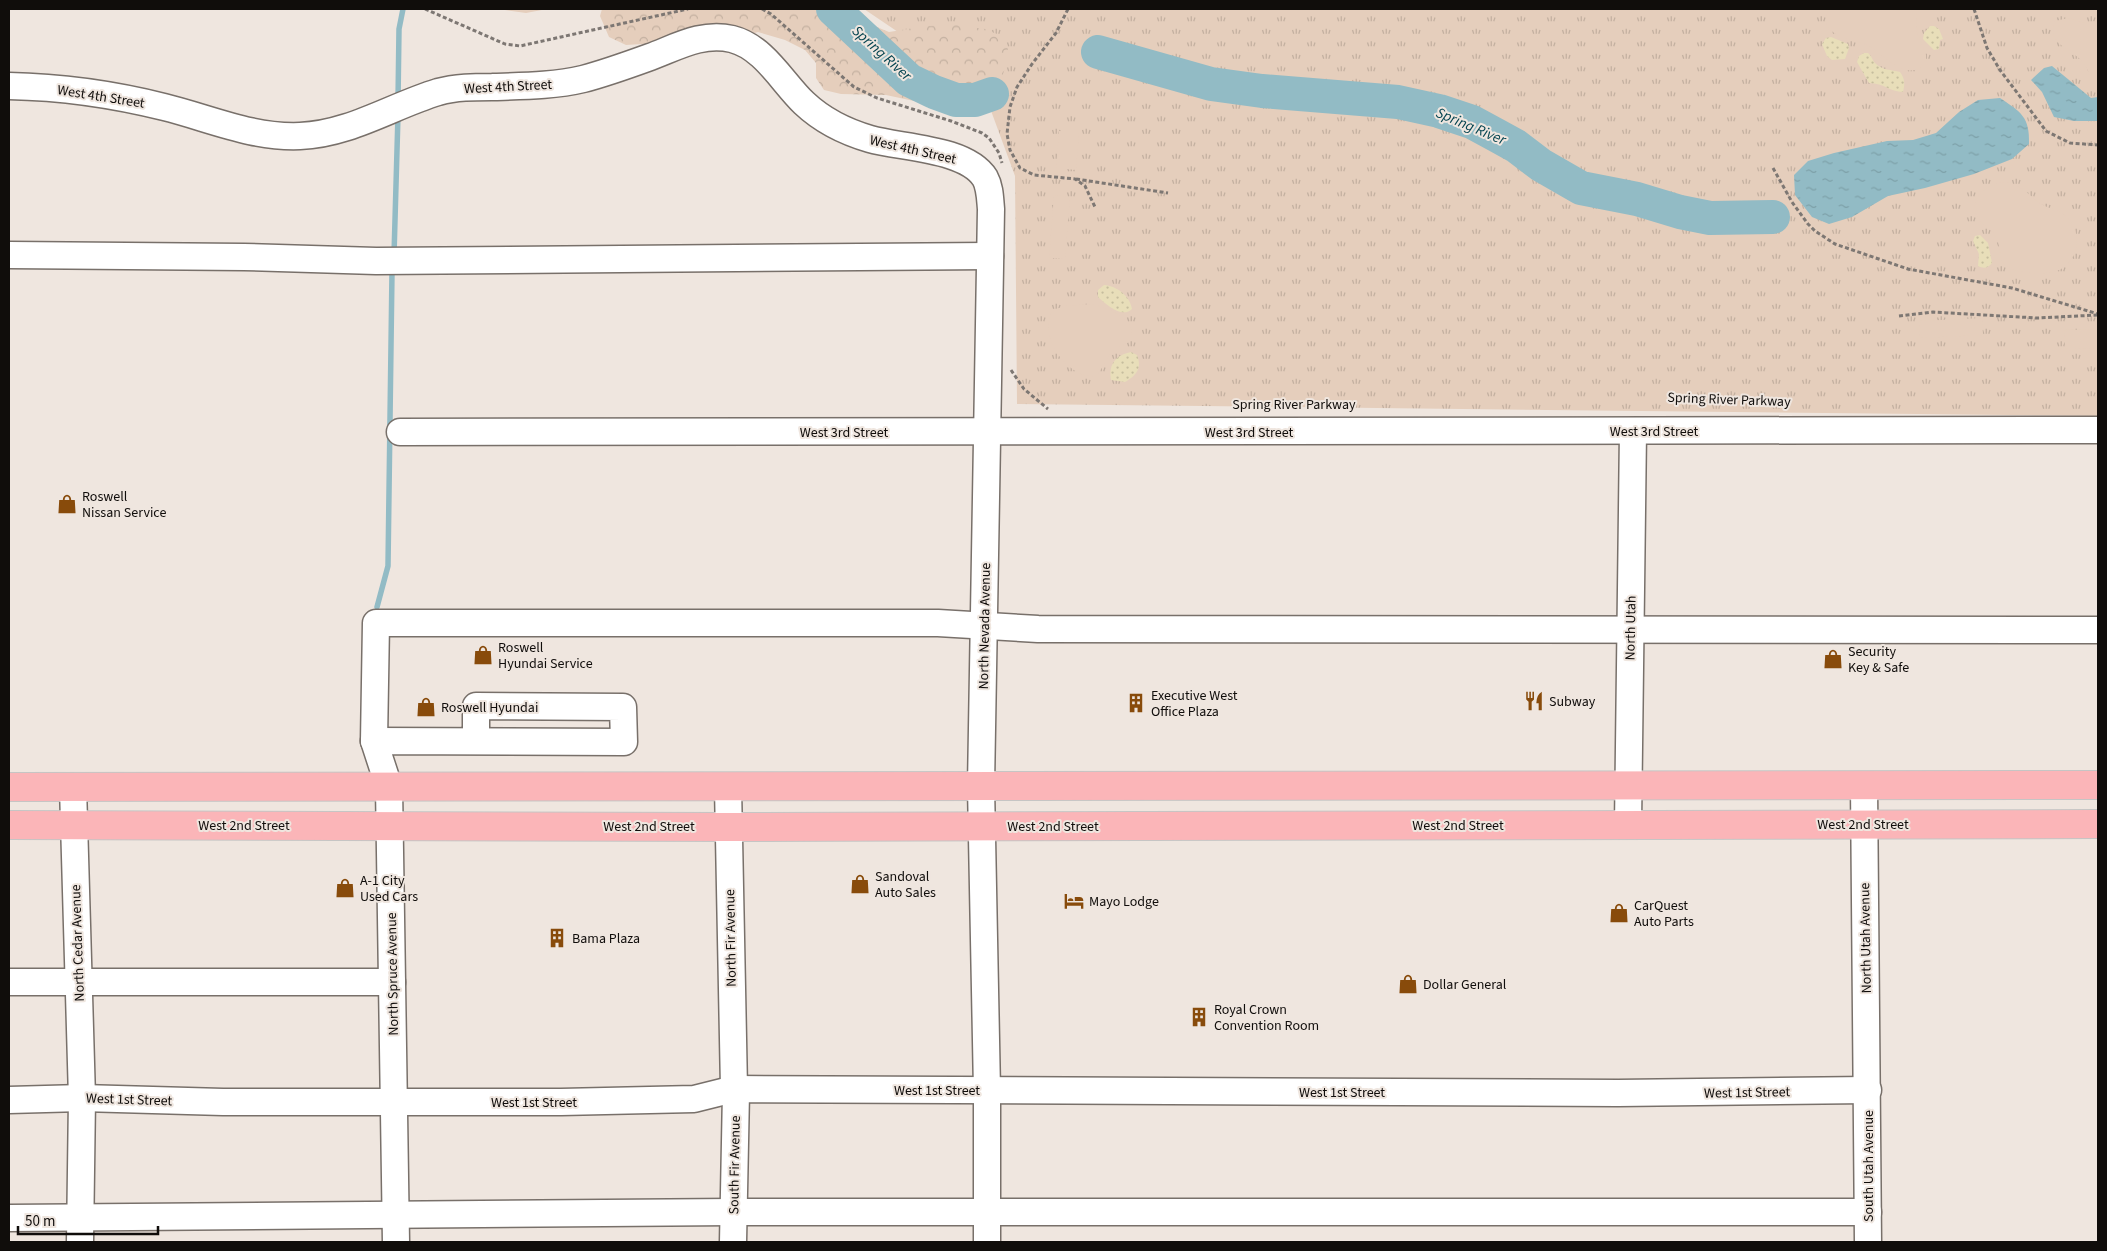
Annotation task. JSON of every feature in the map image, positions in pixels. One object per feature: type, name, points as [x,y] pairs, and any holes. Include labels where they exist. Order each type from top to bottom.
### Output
[{"type":"main road","points":[[9,787],[2098,785]]},
{"type":"main road","name":"West 2nd Street","points":[[9,825],[728,827],[2098,824]]},
{"type":"street","name":"West 4th Street","points":[[9,86],[64,88],[109,94],[167,108],[236,129],[282,136],[317,135],[358,124],[440,92],[466,88],[528,86],[581,79],[618,69],[694,40],[714,37],[736,40],[755,51],[765,59],[805,104],[839,127],[882,143],[956,157],[974,166]]},
{"type":"street","name":"North Nevada Avenue","points":[[974,166],[984,175],[990,194],[988,432],[981,786],[987,1091],[986,1242]]},
{"type":"street","points":[[9,256],[244,257],[376,261],[990,256]]},
{"type":"street","name":"West 3rd Street","points":[[400,432],[2098,430]]},
{"type":"street","name":"North Utah","points":[[1628,825],[1633,431]]},
{"type":"street","name":"North Spruce Avenue","points":[[396,1242],[389,787],[374,741],[376,623],[769,622],[938,623],[984,626]]},
{"type":"street","points":[[984,626],[1038,629],[2098,630]]},
{"type":"street","points":[[374,741],[624,742],[623,707],[476,706],[476,740]]},
{"type":"street","name":"North Utah Avenue","points":[[1864,786],[1868,1090]]},
{"type":"street","name":"North Cedar Avenue","points":[[73,787],[82,1098],[80,1230]]},
{"type":"street","name":"North Fir Avenue","points":[[728,787],[734,1089]]},
{"type":"street","points":[[9,982],[392,982]]},
{"type":"street","name":"West 1st Street","points":[[9,1100],[82,1098],[223,1102],[561,1102],[694,1099],[734,1089],[1618,1093],[1868,1090]]},
{"type":"street","name":"South Fir Avenue","points":[[733,1242],[736,1092],[734,1089]]},
{"type":"street","name":"South Utah Avenue","points":[[1868,1090],[1868,1242]]},
{"type":"street","points":[[9,1218],[80,1230],[396,1214],[733,1212],[1868,1212]]},
{"type":"path","points":[[425,9],[506,44],[520,46],[688,9]]},
{"type":"path","points":[[762,9],[772,14],[854,86],[877,98],[951,121],[982,133],[989,138],[1000,153],[1003,167]]},
{"type":"path","points":[[1068,9],[1056,33],[1032,64],[1017,88],[1010,107],[1007,134],[1010,150],[1020,168],[1034,175],[1168,193]]},
{"type":"path","points":[[1974,9],[1980,30],[2000,70],[2046,131],[2070,143],[2098,145]]},
{"type":"path","points":[[1773,168],[1792,202],[1808,224],[1834,244],[1908,269],[2012,288],[2098,314]]},
{"type":"path","points":[[1075,179],[1085,186],[1096,208]]},
{"type":"path","points":[[1899,316],[1933,312],[2037,318],[2098,314]]},
{"type":"path","points":[[1008,362],[1024,389],[1052,411]]},
{"type":"green space","points":[[498,9],[547,9],[526,13]]},
{"type":"green space","points":[[602,9],[846,9],[872,25],[889,32],[927,26],[956,25],[985,29],[999,35],[1007,44],[1009,57],[1003,74],[992,84],[977,88],[968,86],[941,88],[927,99],[914,101],[886,95],[841,94],[824,90],[816,78],[816,63],[805,50],[785,40],[758,32],[724,42],[674,42],[626,45],[609,37],[600,16]]},
{"type":"green space","points":[[864,9],[2098,9],[2098,416],[1017,404],[1015,176],[990,108],[898,32]]},
{"type":"green space","points":[[1829,9],[1911,9],[1917,14],[1916,30],[1926,55],[1926,61],[1919,68],[1904,69],[1867,45],[1835,34],[1826,23]]},
{"type":"green space","points":[[2068,18],[2085,23],[2098,21],[2098,86],[2081,60],[2056,40],[2053,28],[2055,21]]},
{"type":"green space","points":[[1059,131],[1079,133],[1076,170],[1056,168]]},
{"type":"green space","points":[[2002,182],[2018,186],[2038,202],[2061,213],[2073,224],[2077,239],[2076,247],[2071,260],[2065,266],[2054,272],[2028,273],[2011,269],[2002,261],[1997,238],[1978,219],[1975,203],[1980,193],[1990,186]]},
{"type":"green space","points":[[1054,195],[1070,197],[1065,259],[1049,258]]},
{"type":"green space","points":[[1091,304],[1101,306],[1124,318],[1131,330],[1129,342],[1110,354],[1097,376],[1086,375],[1076,371],[1066,363],[1052,343],[1049,331],[1049,320],[1053,310],[1065,306]]},
{"type":"green space","points":[[1982,318],[1983,335],[1920,338],[1919,321]]},
{"type":"green space","points":[[2098,329],[2098,348],[2065,349],[2064,330]]},
{"type":"sand","points":[[1930,26],[1939,29],[1943,39],[1940,40],[1939,49],[1934,50],[1923,39],[1924,33]]},
{"type":"sand","points":[[1831,37],[1848,44],[1849,48],[1845,59],[1832,60],[1827,56],[1822,44],[1826,38]]},
{"type":"sand","points":[[1868,53],[1880,67],[1900,72],[1904,82],[1903,92],[1894,91],[1879,84],[1869,83],[1857,62],[1859,56]]},
{"type":"sand","points":[[1980,235],[1988,243],[1992,263],[1982,268],[1978,266],[1979,254],[1973,241],[1975,236]]},
{"type":"sand","points":[[1104,285],[1114,287],[1126,296],[1132,309],[1128,312],[1119,311],[1101,300],[1098,297],[1098,290]]},
{"type":"sand","points":[[1131,352],[1137,355],[1139,364],[1133,377],[1125,382],[1111,380],[1110,374],[1114,361],[1121,355]]},
{"type":"water","points":[[2052,66],[2091,98],[2098,97],[2098,121],[2074,121],[2054,117],[2042,92],[2031,80],[2044,68]]},
{"type":"water","points":[[2000,98],[2014,107],[2023,116],[2028,127],[2029,144],[2012,159],[1974,174],[1888,196],[1852,217],[1829,224],[1812,217],[1795,195],[1794,175],[1808,161],[1887,141],[1913,140],[1936,133],[1959,112],[1978,100]]},
{"type":"waterway","points":[[398,101],[399,29],[403,9]]},
{"type":"waterway","name":"Spring River","points":[[833,9],[909,80],[956,100],[975,100],[992,94]]},
{"type":"waterway","name":"Spring River","points":[[1098,52],[1211,84],[1262,91],[1398,102],[1439,111],[1472,122],[1496,135],[1516,146],[1541,165],[1581,188],[1637,199],[1680,212],[1710,218],[1773,217]]},
{"type":"waterway","points":[[394,255],[398,115]]},
{"type":"waterway","points":[[377,607],[388,566],[392,272]]},
{"type":"place","name":"Roswell Nissan Service","points":[[67,504]]},
{"type":"place","name":"Roswell Hyundai Service","points":[[483,655]]},
{"type":"place","name":"Security Key & Safe","points":[[1833,659]]},
{"type":"place","name":"Subway","points":[[1534,701]]},
{"type":"place","name":"Executive West Office Plaza","points":[[1136,703]]},
{"type":"place","name":"Roswell Hyundai","points":[[426,707]]},
{"type":"place","name":"Sandoval Auto Sales","points":[[860,884]]},
{"type":"place","name":"A-1 City Used Cars","points":[[345,888]]},
{"type":"place","name":"Mayo Lodge","points":[[1074,901]]},
{"type":"place","name":"CarQuest Auto Parts","points":[[1619,913]]},
{"type":"place","name":"Bama Plaza","points":[[557,938]]},
{"type":"place","name":"Dollar General","points":[[1408,984]]},
{"type":"place","name":"Royal Crown Convention Room","points":[[1199,1017]]}]
